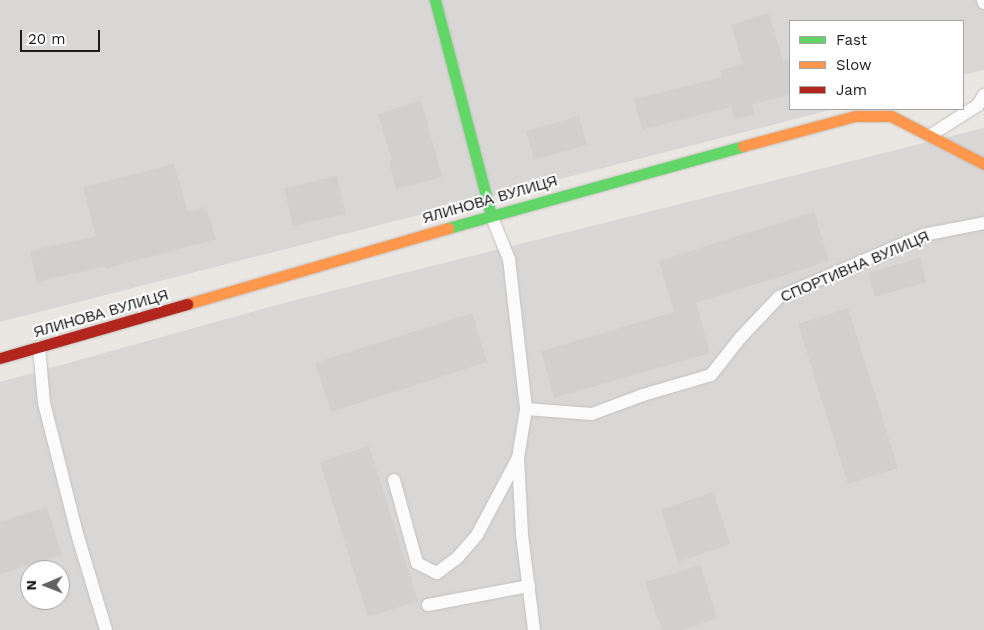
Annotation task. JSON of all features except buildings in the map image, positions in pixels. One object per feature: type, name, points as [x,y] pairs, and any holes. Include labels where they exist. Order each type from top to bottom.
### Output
[{"type":"street","points":[[435,0],[491,215]]},
{"type":"street","name":"ЯЛИНОВА ВУЛИЦЯ","points":[[0,358],[40,348],[491,215],[855,116],[891,116],[932,135],[984,164]]},
{"type":"lane","points":[[932,135],[978,105],[984,95]]},
{"type":"lane","points":[[491,215],[509,259],[526,409],[518,458],[522,535],[534,630]]},
{"type":"lane","name":"СПОРТИВНА ВУЛИЦЯ","points":[[526,409],[592,414],[643,395],[711,375],[741,337],[779,297],[923,235],[984,223]]},
{"type":"lane","points":[[40,348],[44,403],[78,537],[106,630]]},
{"type":"lane","points":[[394,480],[417,563],[437,573],[458,557],[477,535],[518,458]]},
{"type":"lane","points":[[428,605],[529,586]]},
{"type":"shaded area","points":[[0,0],[984,0],[984,70],[964,75],[964,20],[789,20],[789,110],[830,110],[0,322]]},
{"type":"shaded area","points":[[984,128],[984,630],[0,630],[0,382],[284,303]]},
{"type":"traffic: fast","points":[[435,0],[491,215]]},
{"type":"traffic: fast","points":[[448,228],[743,146]]},
{"type":"traffic: slow","points":[[743,146],[855,116],[891,116],[984,164]]},
{"type":"traffic: slow","points":[[187,304],[448,228]]},
{"type":"traffic: jam","points":[[0,358],[187,304]]}]
